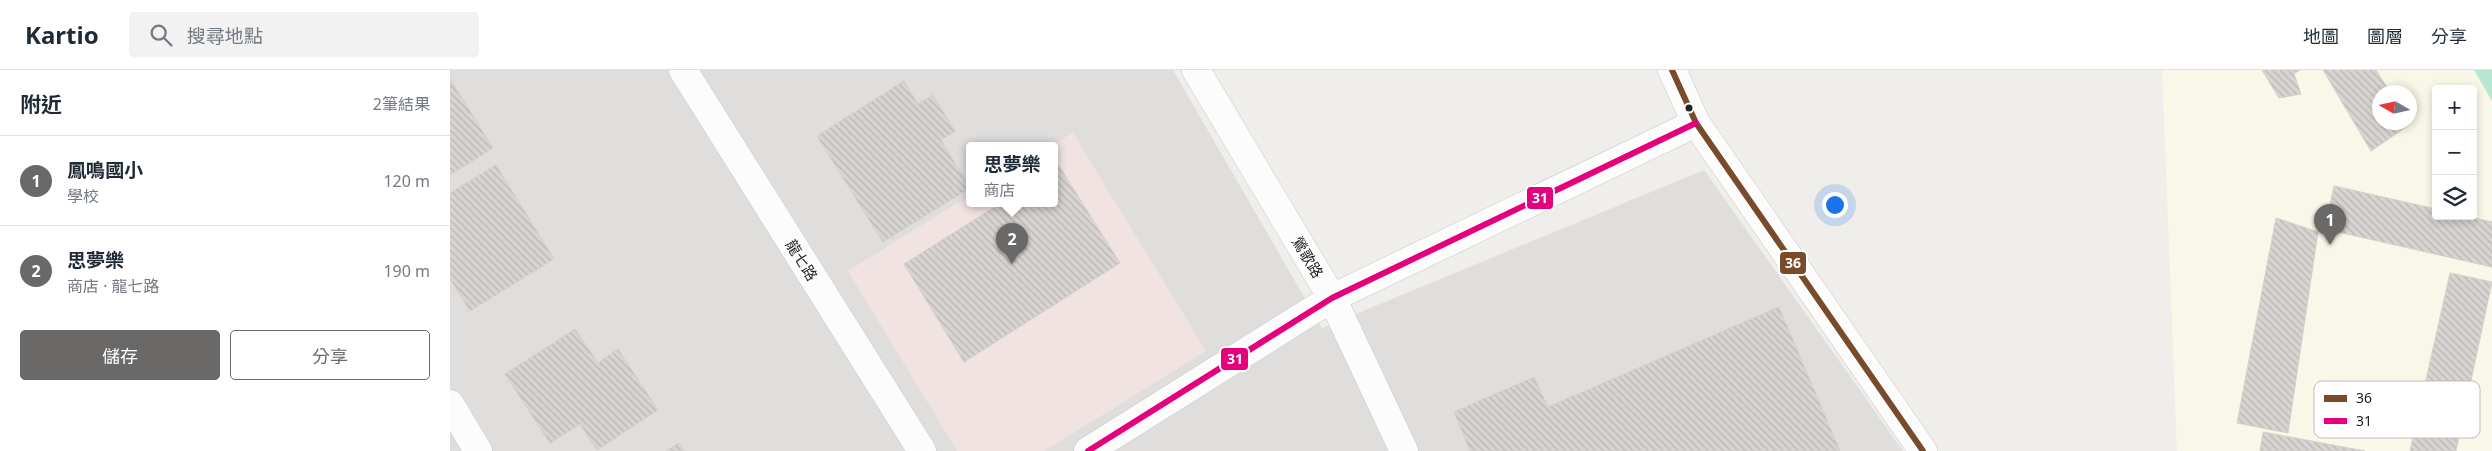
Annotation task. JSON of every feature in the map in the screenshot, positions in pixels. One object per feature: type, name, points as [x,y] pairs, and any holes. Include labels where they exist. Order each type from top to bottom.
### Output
[{"type":"street","name":"龍七路","points":[[683,70],[922,451]]},
{"type":"street","name":"鶯歌路","points":[[1196,70],[1332,298],[1404,451]]},
{"type":"street","points":[[1672,70],[1696,123],[1923,451]]},
{"type":"street","points":[[1088,451],[1332,298],[1696,123]]},
{"type":"street","points":[[450,404],[478,451]]},
{"type":"shaded area","points":[[450,70],[1173,70],[1322,328],[1704,170],[1903,451],[450,451]]},
{"type":"shaded area","points":[[726,70],[915,70],[779,159]]},
{"type":"shaded area","points":[[2162,70],[2492,70],[2492,451],[2177,451]]},
{"type":"shaded area","points":[[1073,133],[1206,351],[1044,451],[957,451],[848,271],[966,198],[966,207],[1058,207],[1057,142]]},
{"type":"green space","points":[[2474,70],[2492,70],[2492,101]]},
{"type":"building","points":[[2262,70],[2300,70],[2294,74],[2301,94],[2279,98]]},
{"type":"building","points":[[2323,70],[2376,70],[2386,85],[2372,85],[2372,130],[2402,130],[2371,151]]},
{"type":"building","points":[[450,79],[493,148],[450,175]]},
{"type":"building","points":[[904,81],[918,104],[933,95],[955,131],[941,140],[966,181],[966,190],[883,242],[817,136]]},
{"type":"building","points":[[496,165],[554,259],[470,311],[450,279],[450,193]]},
{"type":"building","points":[[1058,167],[1120,263],[964,362],[904,264],[995,207],[1058,207]]},
{"type":"building","points":[[2334,186],[2432,208],[2432,220],[2477,219],[2492,222],[2492,267],[2325,229]]},
{"type":"building","points":[[2276,218],[2318,232],[2288,433],[2237,423]]},
{"type":"building","points":[[2450,273],[2492,282],[2471,381],[2426,381]]},
{"type":"building","points":[[1779,307],[1840,451],[1470,451],[1454,412],[1534,377],[1548,407]]},
{"type":"building","points":[[575,329],[598,363],[618,349],[658,410],[597,450],[580,424],[550,443],[505,374]]},
{"type":"building","points":[[2263,432],[2365,451],[2260,451]]},
{"type":"building","points":[[2413,438],[2459,438],[2456,451],[2410,451]]},
{"type":"building","points":[[679,443],[684,451],[666,451]]},
{"type":"transit line","name":"36","points":[[1672,70],[1696,123],[1923,451]]},
{"type":"transit line","name":"31","points":[[1088,451],[1332,298],[1696,123]]},
{"type":"place","name":"鳳鳴國小","points":[[2330,245]]},
{"type":"place","name":"思夢樂","points":[[1012,264]]}]
